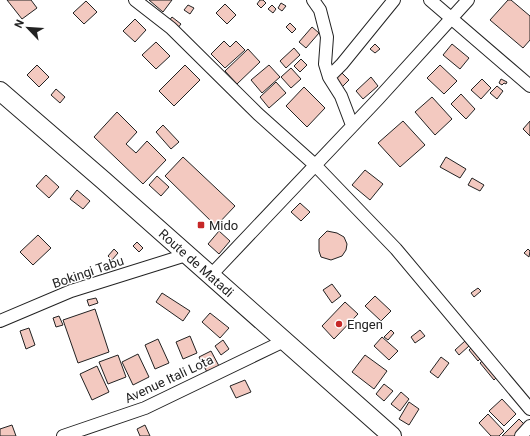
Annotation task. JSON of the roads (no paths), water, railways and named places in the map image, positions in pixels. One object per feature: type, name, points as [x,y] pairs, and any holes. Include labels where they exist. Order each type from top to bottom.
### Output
[{"type":"highway","name":"Route de Matadi","points":[[2,98],[103,180],[392,436]]},
{"type":"street","points":[[135,0],[171,28],[258,114],[315,165],[396,249],[530,409]]},
{"type":"street","points":[[313,0],[320,10],[327,37],[325,64],[329,77],[341,96],[352,125]]},
{"type":"street","points":[[329,77],[342,64],[394,0]]},
{"type":"street","points":[[430,0],[453,18],[530,86]]},
{"type":"street","points":[[211,275],[453,18],[468,0]]},
{"type":"street","name":"Bokingi Tabu","points":[[0,321],[71,291],[186,255]]},
{"type":"street","name":"Avenue Itali Lota","points":[[63,436],[145,408],[284,340]]},
{"type":"street","points":[[521,436],[530,426]]},
{"type":"place","name":"Mido","points":[[201,225]]},
{"type":"place","name":"Engen","points":[[339,324]]}]
